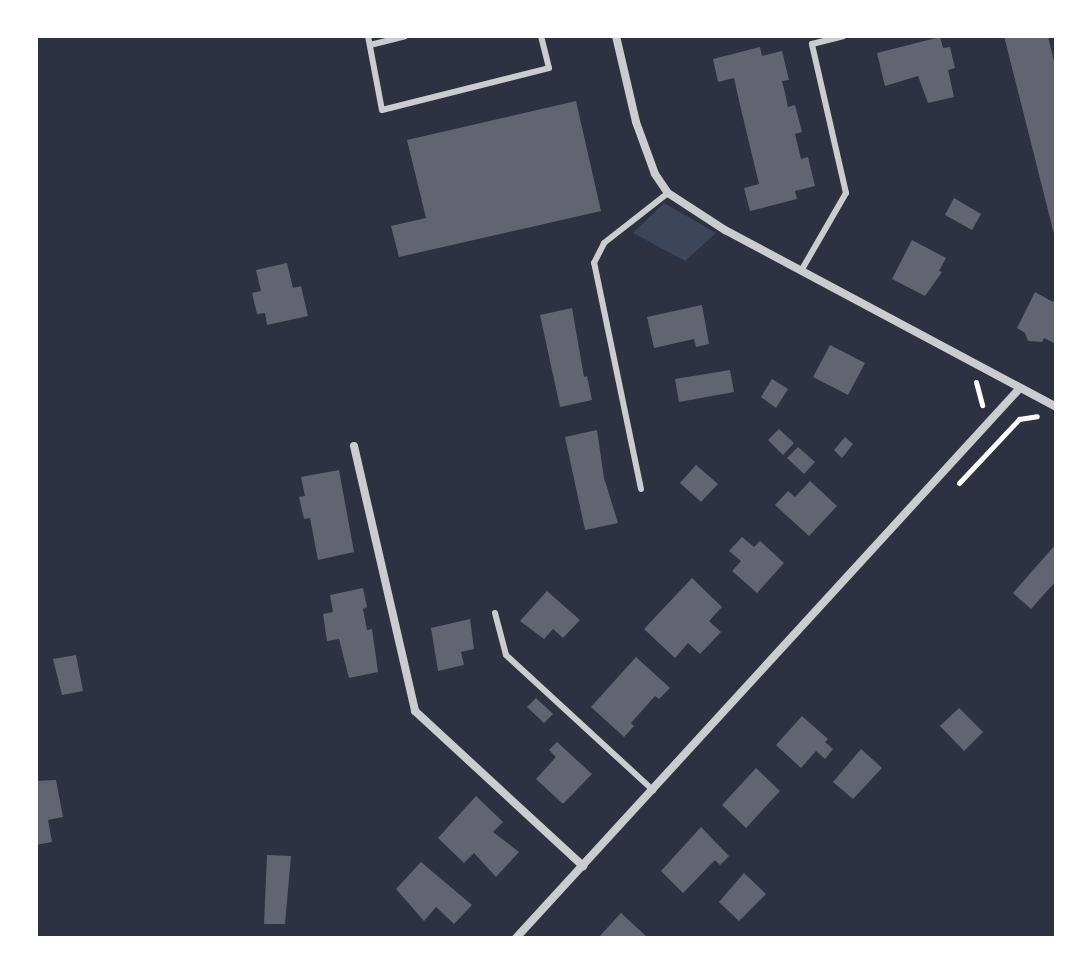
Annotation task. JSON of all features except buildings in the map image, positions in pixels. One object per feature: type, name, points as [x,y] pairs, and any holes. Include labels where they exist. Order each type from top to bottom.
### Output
[{"type":"street","points":[[616,36],[636,122],[655,174],[668,193],[725,230],[1056,407]]},
{"type":"street","points":[[516,938],[1019,389]]},
{"type":"street","points":[[354,446],[415,711],[583,866]]},
{"type":"lane","points":[[368,36],[382,110],[549,68],[541,36]]},
{"type":"lane","points":[[370,45],[405,36]]},
{"type":"lane","points":[[801,271],[846,193],[812,44],[843,36]]},
{"type":"lane","points":[[641,489],[594,263],[604,243],[668,193]]},
{"type":"lane","points":[[495,613],[506,655],[653,790]]},
{"type":"path","points":[[977,382],[983,402],[979,410]]},
{"type":"path","points":[[998,440],[1019,419],[1033,415],[1049,420]]},
{"type":"shaded area","points":[[664,203],[716,233],[685,261],[633,233]]}]
